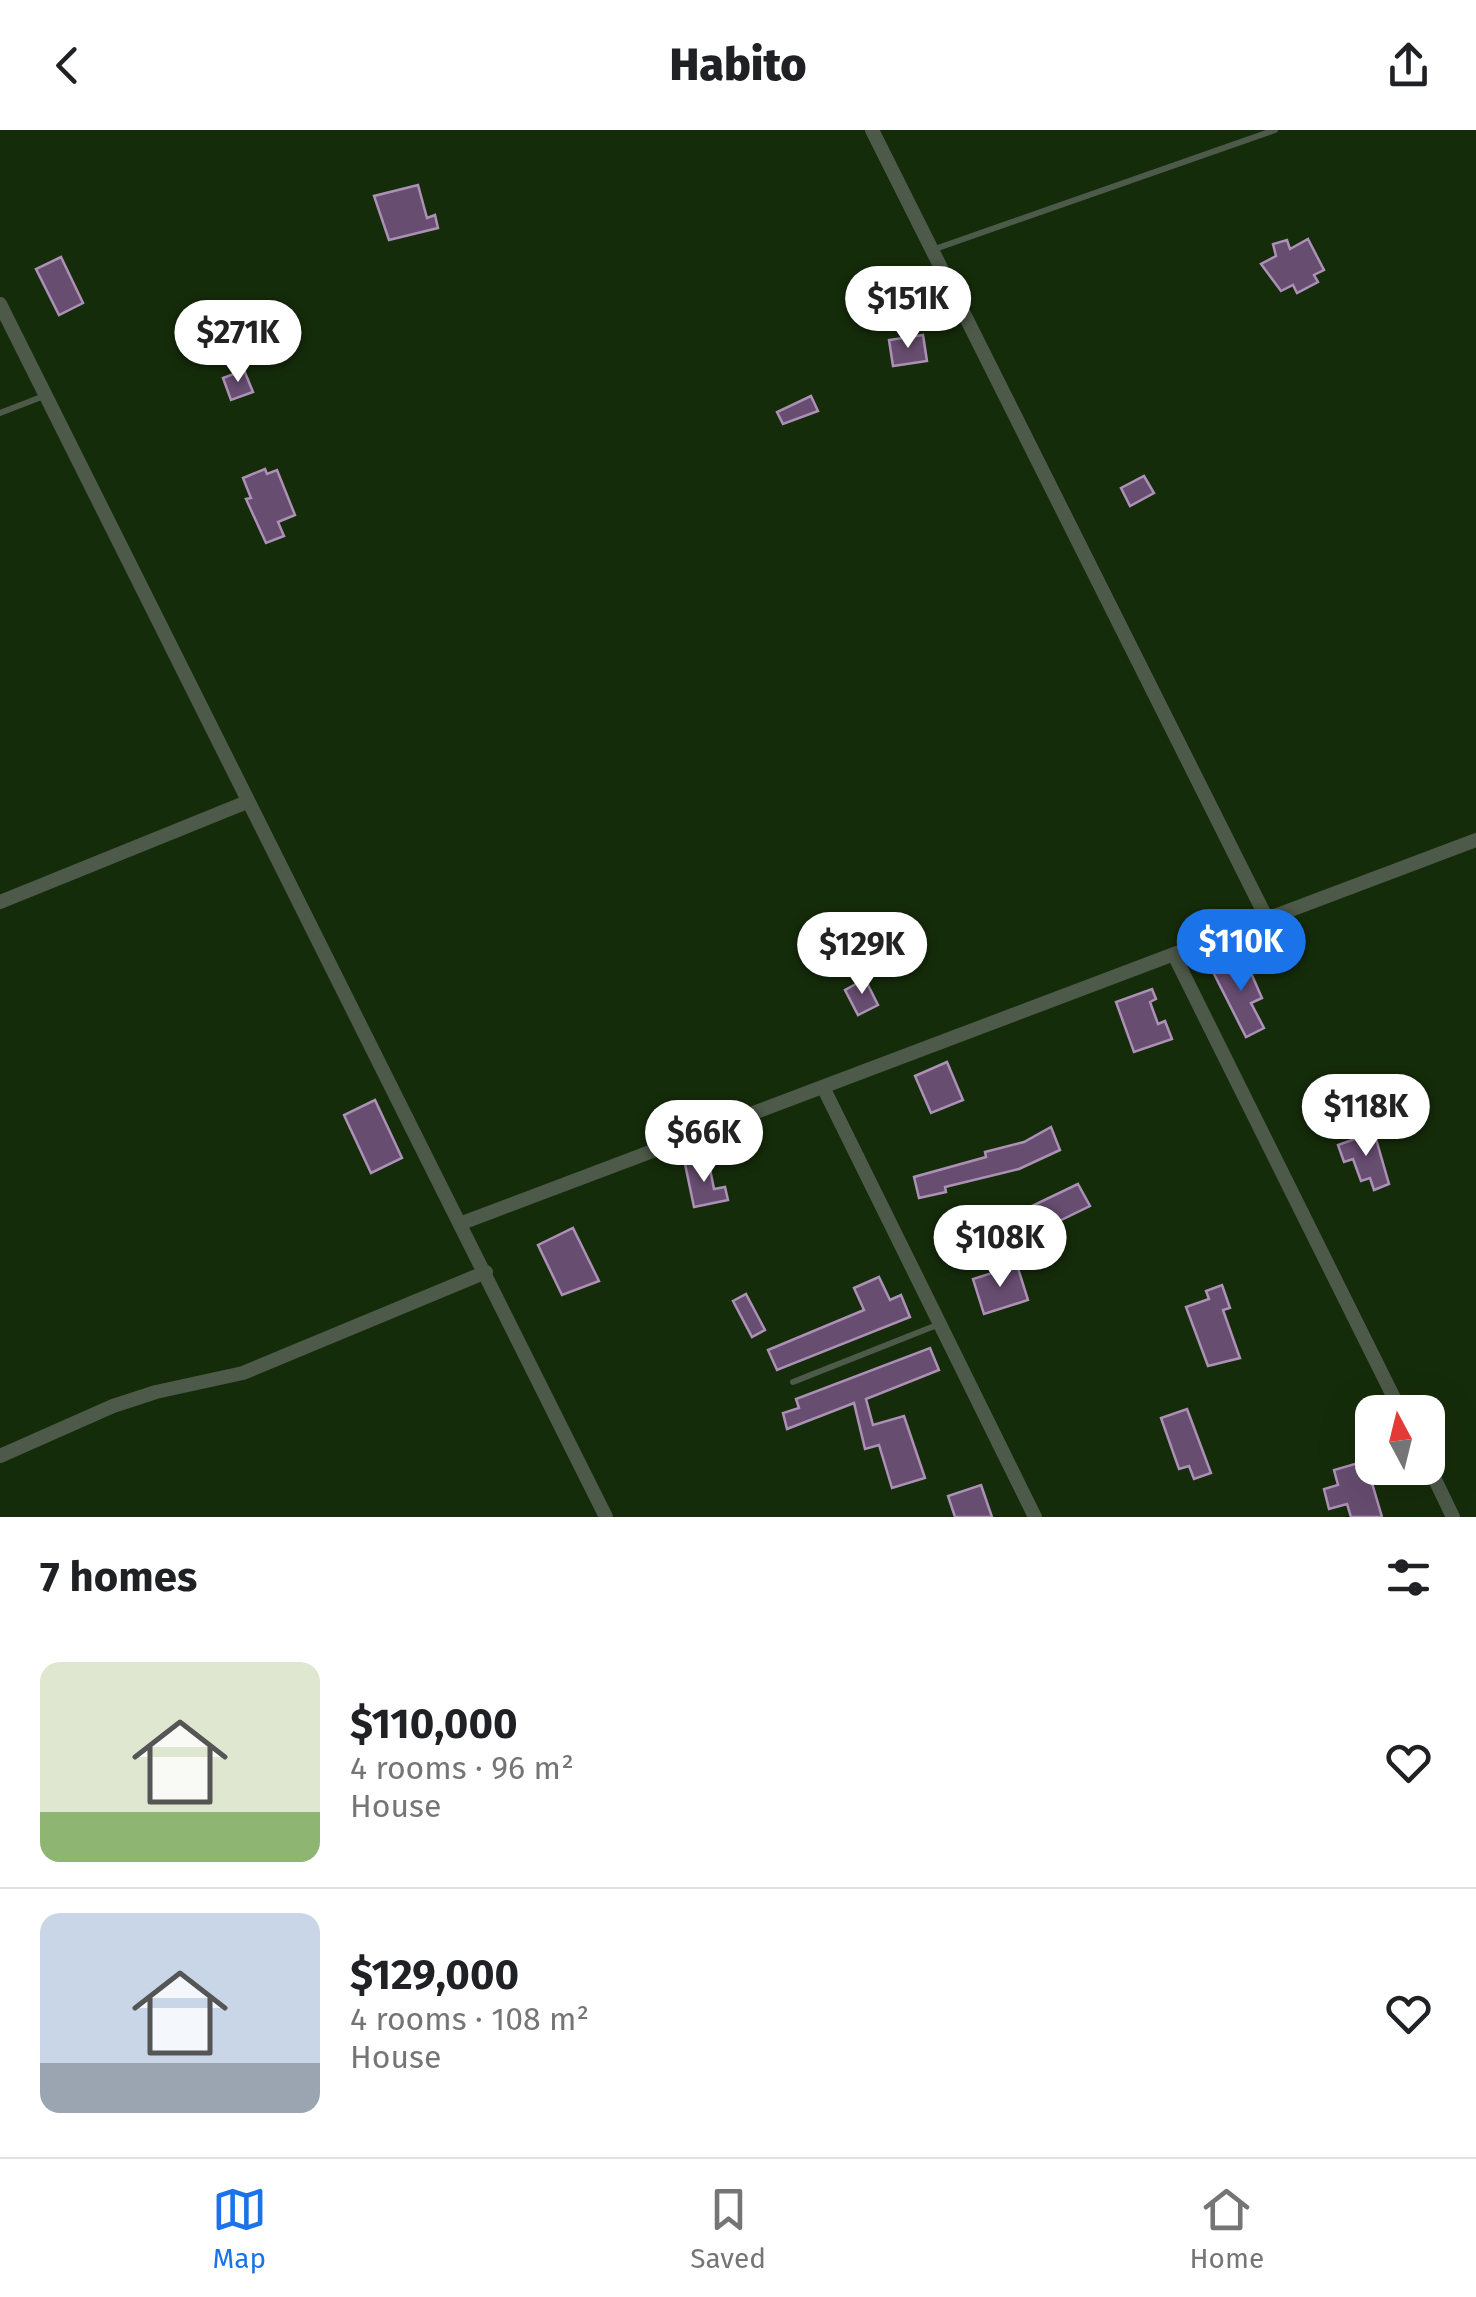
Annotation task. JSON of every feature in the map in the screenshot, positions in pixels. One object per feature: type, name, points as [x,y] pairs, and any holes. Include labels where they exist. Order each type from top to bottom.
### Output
[{"type":"street","points":[[872,130],[1266,917]]},
{"type":"street","points":[[0,304],[606,1517]]},
{"type":"street","points":[[0,902],[247,802]]},
{"type":"street","points":[[462,1224],[1476,840]]},
{"type":"street","points":[[1174,955],[1393,1395]]},
{"type":"street","points":[[824,1089],[1036,1517]]},
{"type":"street","points":[[0,1456],[113,1406],[243,1373],[486,1272]]},
{"type":"street","points":[[1438,1485],[1453,1517]]},
{"type":"lane","points":[[931,250],[1275,130]]},
{"type":"lane","points":[[0,413],[46,396]]},
{"type":"lane","points":[[793,1382],[938,1324]]},
{"type":"building","points":[[418,185],[427,218],[435,215],[438,228],[389,240],[374,196]]},
{"type":"building","points":[[1308,239],[1324,270],[1314,275],[1318,282],[1297,293],[1293,285],[1281,291],[1261,264],[1276,256],[1273,244],[1287,240],[1290,249]]},
{"type":"building","points":[[61,257],[83,303],[59,315],[36,269]]},
{"type":"building","points":[[923,335],[927,361],[893,366],[889,340]]},
{"type":"building","points":[[244,370],[253,392],[231,400],[223,378]]},
{"type":"building","points":[[811,396],[818,411],[783,424],[777,412]]},
{"type":"building","points":[[265,469],[267,474],[277,470],[295,515],[278,522],[284,536],[266,543],[246,499],[251,498],[243,478]]},
{"type":"building","points":[[1144,476],[1154,493],[1130,506],[1121,488]]},
{"type":"building","points":[[1244,957],[1262,998],[1251,1003],[1264,1028],[1246,1037],[1212,970]]},
{"type":"building","points":[[865,979],[878,1005],[858,1015],[845,990]]},
{"type":"building","points":[[1152,989],[1156,999],[1150,1002],[1158,1024],[1165,1021],[1172,1039],[1134,1052],[1116,1002]]},
{"type":"building","points":[[947,1062],[963,1100],[931,1113],[915,1076]]},
{"type":"building","points":[[375,1100],[402,1158],[371,1173],[344,1115]]},
{"type":"building","points":[[1051,1127],[1060,1150],[1019,1169],[945,1187],[946,1192],[919,1198],[914,1177],[986,1157],[985,1152],[1024,1142]]},
{"type":"building","points":[[1374,1132],[1389,1184],[1374,1190],[1370,1178],[1361,1181],[1353,1159],[1344,1162],[1338,1145]]},
{"type":"building","points":[[708,1159],[714,1189],[725,1187],[728,1200],[694,1207],[685,1164]]},
{"type":"building","points":[[1078,1184],[1090,1206],[1022,1239],[1013,1215]]},
{"type":"building","points":[[573,1228],[599,1281],[562,1295],[538,1245]]},
{"type":"building","points":[[1017,1265],[1028,1300],[984,1314],[973,1279]]},
{"type":"building","points":[[879,1277],[890,1300],[901,1295],[910,1317],[777,1370],[768,1350],[864,1310],[854,1288]]},
{"type":"building","points":[[1222,1285],[1230,1308],[1223,1310],[1240,1358],[1208,1366],[1186,1307],[1209,1299],[1206,1291]]},
{"type":"building","points":[[746,1294],[765,1330],[752,1337],[733,1301]]},
{"type":"building","points":[[930,1348],[939,1370],[866,1399],[873,1425],[904,1416],[925,1478],[892,1488],[879,1445],[865,1449],[854,1403],[787,1429],[783,1413],[799,1408],[796,1399]]},
{"type":"building","points":[[1187,1409],[1211,1473],[1194,1479],[1189,1466],[1179,1469],[1161,1418]]},
{"type":"building","points":[[1355,1464],[1355,1485],[1373,1485],[1382,1517],[1351,1517],[1347,1504],[1329,1509],[1324,1489],[1338,1485],[1334,1470]]},
{"type":"building","points":[[981,1485],[992,1517],[955,1517],[948,1496]]}]
